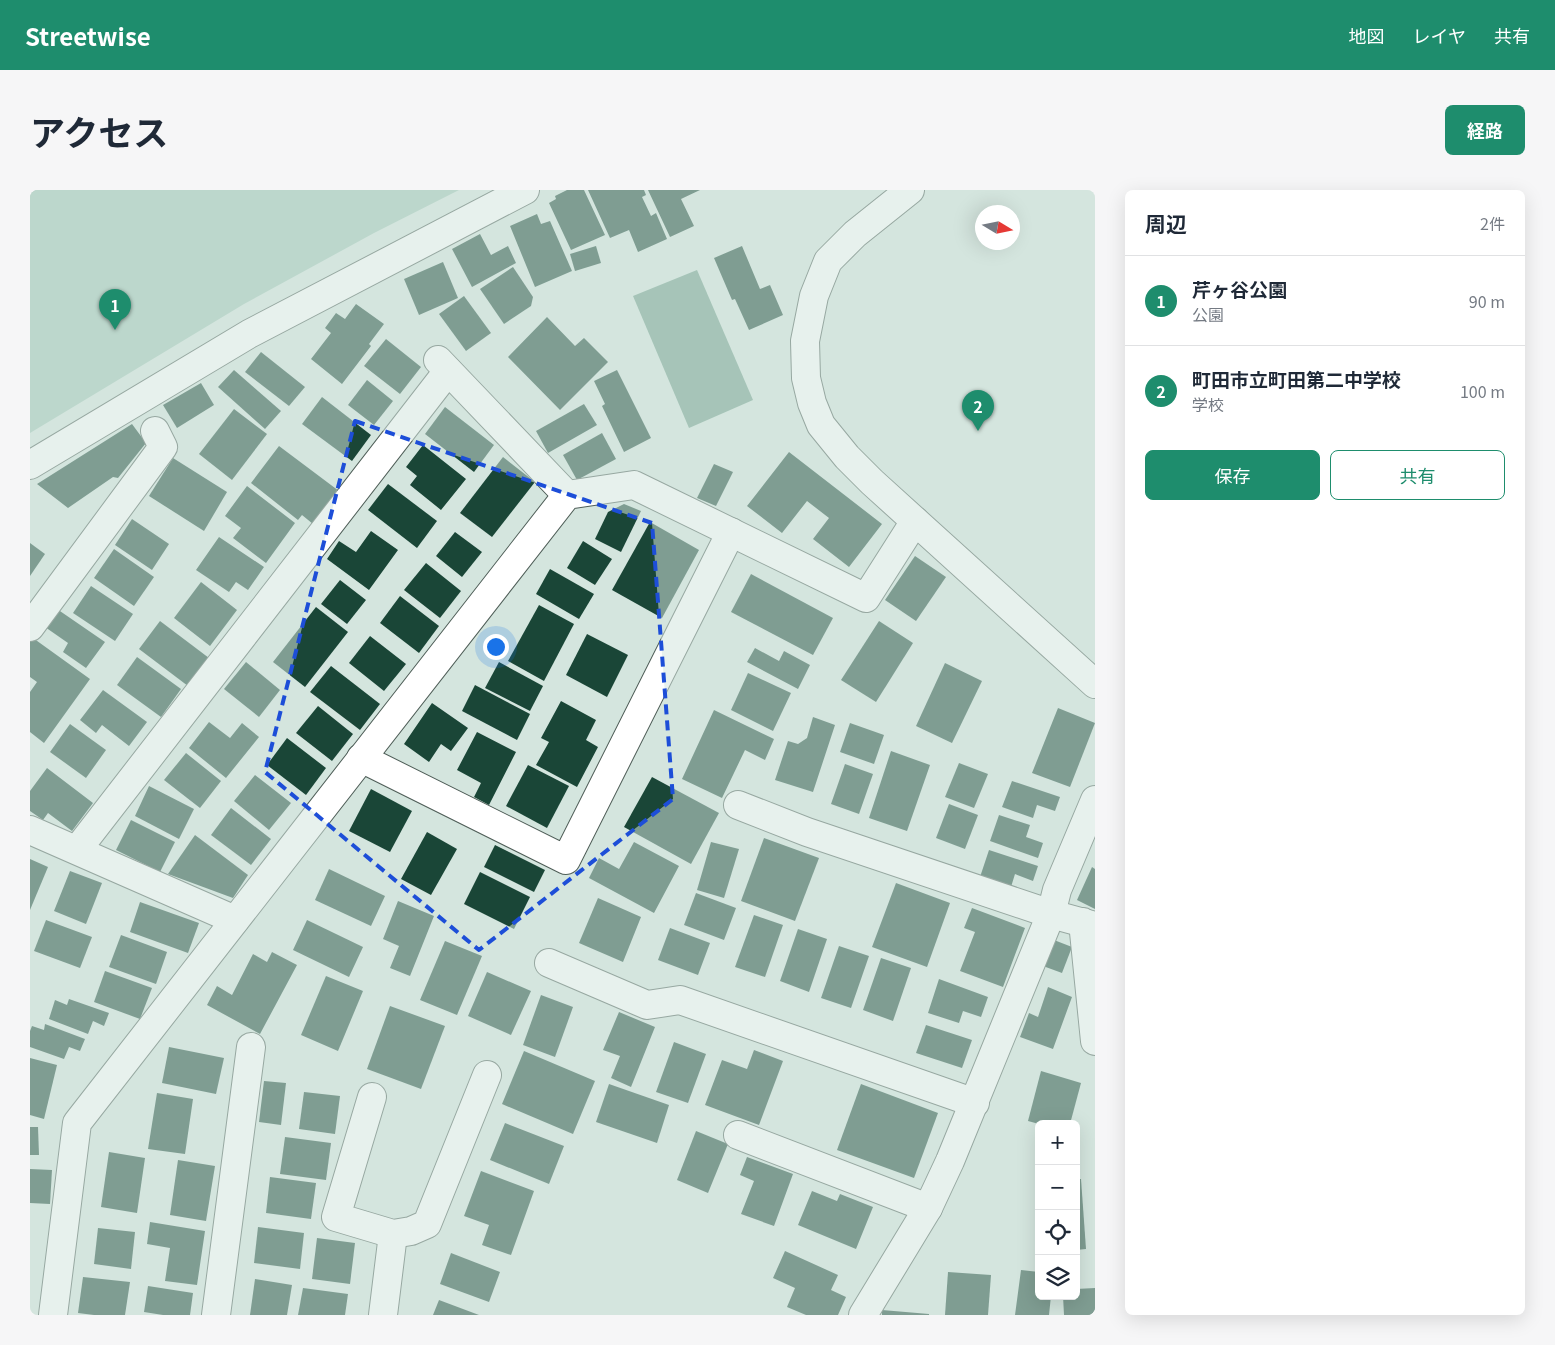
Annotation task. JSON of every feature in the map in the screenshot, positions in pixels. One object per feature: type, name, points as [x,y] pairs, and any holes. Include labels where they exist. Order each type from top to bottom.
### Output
[{"type":"street","points":[[30,465],[249,334],[525,190]]},
{"type":"street","points":[[910,190],[855,234],[828,261],[814,296],[805,340],[806,378],[812,403],[821,425],[853,463],[1095,684]]},
{"type":"street","points":[[76,850],[443,365],[567,495]]},
{"type":"street","points":[[30,627],[163,447],[155,431]]},
{"type":"street","points":[[53,1315],[77,1123],[567,495],[634,485],[866,598],[915,521]]},
{"type":"street","points":[[362,758],[566,860],[731,532]]},
{"type":"street","points":[[863,1315],[928,1208],[950,1161],[1051,914],[1057,890],[1095,800]]},
{"type":"street","points":[[738,806],[816,836],[1051,914],[1089,924],[1095,1041]]},
{"type":"street","points":[[30,830],[235,920]]},
{"type":"street","points":[[549,964],[647,1005],[680,1000],[975,1103]]},
{"type":"street","points":[[216,1315],[251,1047]]},
{"type":"street","points":[[372,1097],[336,1217],[393,1234],[411,1231],[427,1224],[487,1075]]},
{"type":"street","points":[[738,1135],[928,1208]]},
{"type":"street","points":[[383,1315],[393,1234]]},
{"type":"highlighted area","points":[[355,421],[652,523],[673,799],[479,950],[265,772]]},
{"type":"shaded area","points":[[30,190],[459,190],[374,233],[244,304],[30,433]]},
{"type":"shaded area","points":[[697,270],[753,400],[689,428],[633,296]]},
{"type":"building","points":[[567,190],[584,190],[605,235],[571,250],[549,203],[556,199],[555,196]]},
{"type":"building","points":[[588,190],[644,190],[646,195],[642,197],[651,216],[656,213],[667,239],[638,252],[629,230],[610,238]]},
{"type":"building","points":[[648,190],[700,190],[681,199],[694,226],[670,237]]},
{"type":"building","points":[[537,214],[541,224],[550,221],[572,271],[535,287],[510,226]]},
{"type":"building","points":[[480,234],[491,255],[508,246],[516,263],[472,287],[452,249]]},
{"type":"building","points":[[596,246],[601,263],[575,271],[570,254]]},
{"type":"building","points":[[742,246],[760,289],[770,285],[783,315],[749,330],[735,299],[732,300],[714,258]]},
{"type":"building","points":[[443,262],[458,298],[419,315],[404,279]]},
{"type":"building","points":[[513,267],[533,297],[531,306],[504,324],[480,289]]},
{"type":"building","points":[[464,296],[491,333],[466,351],[439,314]]},
{"type":"building","points":[[356,304],[384,324],[369,344],[371,346],[342,384],[311,359],[331,333],[325,328],[336,313],[345,319]]},
{"type":"building","points":[[547,317],[575,346],[584,338],[608,362],[560,410],[508,357]]},
{"type":"building","points":[[386,339],[421,367],[400,394],[364,366]]},
{"type":"building","points":[[261,352],[305,387],[289,406],[245,372]]},
{"type":"building","points":[[234,370],[281,411],[265,429],[218,387]]},
{"type":"building","points":[[617,370],[651,438],[624,452],[602,406],[605,404],[594,381]]},
{"type":"building","points":[[367,380],[393,401],[374,425],[348,405]]},
{"type":"building","points":[[201,383],[214,405],[177,428],[163,405]]},
{"type":"building","points":[[322,397],[371,435],[352,461],[302,424]]},
{"type":"building","points":[[584,404],[597,425],[548,453],[536,431]]},
{"type":"building","points":[[445,407],[494,445],[474,472],[425,434]]},
{"type":"building","points":[[234,409],[267,434],[232,480],[199,454]]},
{"type":"building","points":[[132,424],[146,443],[118,478],[113,477],[68,508],[37,484]]},
{"type":"building","points":[[602,433],[616,459],[577,480],[563,455]]},
{"type":"building","points":[[423,445],[466,479],[441,510],[410,485],[417,476],[406,467]]},
{"type":"building","points":[[279,446],[339,491],[313,524],[302,515],[298,520],[251,483]]},
{"type":"building","points":[[789,452],[882,524],[849,567],[813,539],[829,518],[807,501],[782,533],[747,506]]},
{"type":"building","points":[[503,457],[535,482],[492,537],[460,513]]},
{"type":"building","points":[[173,458],[227,492],[204,531],[149,496]]},
{"type":"building","points":[[714,464],[733,472],[716,506],[697,498]]},
{"type":"building","points":[[388,484],[437,521],[417,548],[368,510]]},
{"type":"building","points":[[247,486],[295,523],[266,563],[233,538],[241,528],[225,516]]},
{"type":"building","points":[[624,504],[641,511],[621,552],[595,539],[608,512]]},
{"type":"building","points":[[132,519],[169,544],[152,570],[115,545]]},
{"type":"building","points":[[650,522],[699,550],[662,618],[612,590]]},
{"type":"building","points":[[371,531],[398,550],[369,590],[327,559],[339,541],[356,552]]},
{"type":"building","points":[[455,532],[482,552],[462,577],[436,556]]},
{"type":"building","points":[[219,537],[264,567],[248,590],[236,582],[229,592],[196,570]]},
{"type":"building","points":[[583,541],[612,559],[595,585],[567,568]]},
{"type":"building","points":[[30,543],[45,554],[30,576]]},
{"type":"building","points":[[114,549],[154,577],[134,606],[94,578]]},
{"type":"building","points":[[915,556],[946,577],[916,621],[885,600]]},
{"type":"building","points":[[426,563],[461,591],[440,618],[404,590]]},
{"type":"building","points":[[550,569],[594,594],[579,619],[536,594]]},
{"type":"building","points":[[751,574],[833,618],[813,655],[731,612]]},
{"type":"building","points":[[340,580],[366,600],[347,624],[321,604]]},
{"type":"building","points":[[201,582],[237,610],[210,646],[174,618]]},
{"type":"building","points":[[91,586],[133,614],[115,641],[73,613]]},
{"type":"building","points":[[400,596],[439,626],[419,653],[380,623]]},
{"type":"building","points":[[539,605],[574,624],[544,681],[508,661]]},
{"type":"building","points":[[316,607],[348,632],[305,687],[273,662]]},
{"type":"building","points":[[57,609],[105,642],[86,668],[63,652],[68,643],[45,627]]},
{"type":"building","points":[[160,621],[209,658],[188,686],[139,649]]},
{"type":"building","points":[[879,621],[913,643],[876,702],[841,680]]},
{"type":"building","points":[[587,634],[628,655],[607,697],[566,675]]},
{"type":"building","points":[[370,636],[406,664],[384,691],[349,663]]},
{"type":"building","points":[[33,638],[90,679],[44,743],[30,732],[30,692],[37,682],[30,677],[30,642]]},
{"type":"building","points":[[755,648],[779,661],[784,651],[810,665],[798,689],[747,662]]},
{"type":"building","points":[[137,657],[181,689],[161,717],[117,685]]},
{"type":"building","points":[[246,662],[280,690],[259,717],[224,689]]},
{"type":"building","points":[[499,662],[543,686],[530,711],[485,688]]},
{"type":"building","points":[[945,663],[982,681],[952,743],[916,726]]},
{"type":"building","points":[[331,666],[380,704],[360,730],[310,692]]},
{"type":"building","points":[[748,673],[791,693],[773,731],[731,710]]},
{"type":"building","points":[[475,685],[530,714],[517,740],[462,711]]},
{"type":"building","points":[[103,690],[147,722],[129,746],[102,725],[96,733],[80,720]]},
{"type":"building","points":[[561,701],[596,720],[586,740],[598,747],[577,787],[536,765],[549,742],[541,738]]},
{"type":"building","points":[[432,703],[468,728],[451,751],[441,744],[429,762],[404,744]]},
{"type":"building","points":[[318,706],[353,734],[332,761],[296,733]]},
{"type":"building","points":[[1058,708],[1095,723],[1070,787],[1032,773]]},
{"type":"building","points":[[714,710],[774,739],[765,760],[745,750],[722,798],[682,779]]},
{"type":"building","points":[[813,717],[835,725],[813,792],[775,780],[788,741],[798,744],[807,738]]},
{"type":"building","points":[[209,722],[230,738],[242,723],[259,737],[226,778],[189,748]]},
{"type":"building","points":[[850,723],[884,735],[874,764],[840,752]]},
{"type":"building","points":[[70,724],[106,750],[86,778],[50,752]]},
{"type":"building","points":[[477,732],[516,752],[489,805],[474,797],[481,783],[457,770]]},
{"type":"building","points":[[287,738],[326,768],[306,795],[267,765]]},
{"type":"building","points":[[891,751],[930,765],[907,831],[869,818]]},
{"type":"building","points":[[186,753],[221,781],[200,808],[164,780]]},
{"type":"building","points":[[959,763],[988,774],[974,808],[945,797]]},
{"type":"building","points":[[845,764],[873,774],[859,814],[831,804]]},
{"type":"building","points":[[528,765],[569,786],[547,828],[506,806]]},
{"type":"building","points":[[47,768],[93,803],[72,831],[48,813],[43,820],[30,811],[30,791]]},
{"type":"building","points":[[255,775],[291,803],[269,830],[234,801]]},
{"type":"building","points":[[652,777],[719,813],[691,864],[624,827]]},
{"type":"building","points":[[1012,781],[1060,797],[1055,811],[1037,805],[1033,818],[1002,807]]},
{"type":"building","points":[[149,786],[194,809],[179,839],[135,816]]},
{"type":"building","points":[[371,789],[412,811],[390,852],[349,831]]},
{"type":"building","points":[[949,804],[978,815],[965,849],[936,838]]},
{"type":"building","points":[[231,808],[271,839],[251,865],[211,835]]},
{"type":"building","points":[[999,815],[1030,825],[1026,837],[1043,843],[1038,858],[990,841]]},
{"type":"building","points":[[131,820],[175,842],[160,872],[116,850]]},
{"type":"building","points":[[427,832],[457,849],[431,895],[401,879]]},
{"type":"building","points":[[195,835],[248,875],[233,898],[168,874]]},
{"type":"building","points":[[764,838],[819,858],[795,921],[741,901]]},
{"type":"building","points":[[634,842],[679,866],[654,913],[589,878],[599,858],[619,869]]},
{"type":"building","points":[[711,842],[739,849],[724,898],[697,890]]},
{"type":"building","points":[[495,845],[545,870],[534,892],[484,867]]},
{"type":"building","points":[[989,850],[1038,866],[1033,881],[1015,874],[1011,887],[980,877]]},
{"type":"building","points":[[30,859],[48,867],[30,910]]},
{"type":"building","points":[[1092,867],[1095,869],[1095,909],[1077,900]]},
{"type":"building","points":[[329,869],[385,896],[371,926],[315,900]]},
{"type":"building","points":[[70,871],[102,883],[86,924],[54,911]]},
{"type":"building","points":[[480,872],[530,897],[514,929],[464,904]]},
{"type":"building","points":[[896,883],[950,903],[927,967],[872,947]]},
{"type":"building","points":[[696,893],[736,908],[724,940],[684,925]]},
{"type":"building","points":[[598,898],[641,917],[623,962],[579,943]]},
{"type":"building","points":[[398,901],[434,916],[410,976],[390,968],[399,946],[383,939]]},
{"type":"building","points":[[140,902],[199,923],[188,953],[130,932]]},
{"type":"building","points":[[972,908],[1025,928],[1003,987],[960,971],[975,932],[964,928]]},
{"type":"building","points":[[754,915],[783,925],[765,977],[735,967]]},
{"type":"building","points":[[46,920],[92,937],[80,968],[34,951]]},
{"type":"building","points":[[307,920],[363,947],[349,977],[293,950]]},
{"type":"building","points":[[670,928],[710,943],[698,975],[658,960]]},
{"type":"building","points":[[798,929],[827,939],[809,992],[780,981]]},
{"type":"building","points":[[121,935],[167,952],[156,984],[109,967]]},
{"type":"building","points":[[1054,940],[1072,947],[1062,973],[1043,966]]},
{"type":"building","points":[[445,941],[482,956],[457,1015],[420,1000]]},
{"type":"building","points":[[839,946],[869,956],[851,1008],[821,998]]},
{"type":"building","points":[[272,952],[297,965],[260,1034],[207,1005],[217,986],[232,995],[253,954],[267,962]]},
{"type":"building","points":[[881,958],[911,968],[893,1021],[863,1010]]},
{"type":"building","points":[[105,971],[152,988],[140,1019],[94,1002]]},
{"type":"building","points":[[487,972],[531,991],[511,1035],[468,1016]]},
{"type":"building","points":[[326,976],[363,991],[338,1051],[301,1035]]},
{"type":"building","points":[[939,979],[988,997],[981,1017],[963,1011],[959,1023],[928,1013]]},
{"type":"building","points":[[1048,987],[1072,997],[1053,1049],[1020,1037],[1029,1013],[1038,1017]]},
{"type":"building","points":[[541,995],[573,1007],[555,1057],[523,1045]]},
{"type":"building","points":[[69,999],[109,1013],[104,1026],[93,1021],[88,1034],[49,1019],[55,1000],[67,1005]]},
{"type":"building","points":[[390,1006],[445,1026],[421,1089],[367,1069]]},
{"type":"building","points":[[619,1012],[655,1027],[631,1087],[611,1078],[620,1056],[603,1050]]},
{"type":"building","points":[[45,1024],[85,1039],[80,1051],[69,1047],[64,1059],[30,1047],[30,1031],[32,1026],[44,1030]]},
{"type":"building","points":[[926,1025],[972,1040],[962,1068],[916,1053]]},
{"type":"building","points":[[674,1042],[706,1054],[688,1103],[656,1092]]},
{"type":"building","points":[[169,1047],[224,1058],[216,1094],[162,1083]]},
{"type":"building","points":[[754,1050],[783,1061],[759,1125],[705,1105],[722,1060],[747,1069]]},
{"type":"building","points":[[524,1051],[595,1081],[573,1134],[502,1104]]},
{"type":"building","points":[[30,1058],[57,1065],[44,1119],[30,1115]]},
{"type":"building","points":[[1041,1071],[1081,1083],[1071,1120],[1035,1120],[1035,1123],[1028,1121]]},
{"type":"building","points":[[264,1081],[286,1083],[281,1125],[259,1122]]},
{"type":"building","points":[[609,1084],[669,1105],[657,1143],[596,1122]]},
{"type":"building","points":[[861,1084],[938,1113],[914,1178],[837,1150]]},
{"type":"building","points":[[304,1092],[340,1096],[335,1134],[299,1129]]},
{"type":"building","points":[[157,1093],[193,1099],[185,1154],[148,1149]]},
{"type":"building","points":[[505,1123],[564,1146],[549,1184],[490,1160]]},
{"type":"building","points":[[30,1127],[38,1127],[39,1155],[30,1155]]},
{"type":"building","points":[[696,1131],[728,1144],[708,1193],[677,1180]]},
{"type":"building","points":[[285,1137],[331,1143],[326,1180],[280,1174]]},
{"type":"building","points":[[109,1152],[145,1158],[137,1213],[101,1207]]},
{"type":"building","points":[[747,1157],[793,1174],[774,1226],[741,1214],[754,1181],[740,1175]]},
{"type":"building","points":[[178,1160],[215,1166],[206,1221],[170,1215]]},
{"type":"building","points":[[30,1169],[52,1170],[50,1204],[30,1203]]},
{"type":"building","points":[[481,1171],[534,1191],[511,1255],[482,1245],[489,1225],[464,1216]]},
{"type":"building","points":[[270,1177],[316,1183],[311,1219],[266,1213]]},
{"type":"building","points":[[1080,1179],[1081,1179],[1086,1249],[1080,1250]]},
{"type":"building","points":[[812,1191],[837,1201],[840,1194],[873,1207],[856,1249],[798,1225]]},
{"type":"building","points":[[150,1222],[205,1231],[197,1285],[165,1281],[170,1248],[147,1244]]},
{"type":"building","points":[[258,1227],[304,1233],[300,1269],[254,1263]]},
{"type":"building","points":[[98,1228],[135,1232],[131,1269],[94,1264]]},
{"type":"building","points":[[317,1238],[355,1243],[350,1284],[312,1279]]},
{"type":"building","points":[[785,1251],[838,1275],[831,1290],[846,1297],[838,1315],[806,1315],[787,1307],[795,1288],[773,1278]]},
{"type":"building","points":[[451,1253],[500,1272],[489,1302],[440,1284]]},
{"type":"building","points":[[1021,1270],[1035,1272],[1035,1300],[1051,1300],[1049,1315],[1015,1315]]},
{"type":"building","points":[[948,1272],[991,1275],[988,1315],[945,1315]]},
{"type":"building","points":[[83,1277],[130,1282],[125,1315],[78,1313]]},
{"type":"building","points":[[255,1279],[292,1285],[287,1315],[250,1315]]},
{"type":"building","points":[[148,1286],[193,1293],[190,1315],[163,1315],[144,1312]]},
{"type":"building","points":[[303,1288],[348,1294],[345,1315],[298,1315]]},
{"type":"building","points":[[1095,1288],[1095,1315],[1064,1315],[1063,1300],[1080,1300],[1080,1289]]},
{"type":"building","points":[[439,1300],[479,1315],[433,1315]]},
{"type":"building","points":[[882,1310],[929,1314],[929,1315],[882,1315]]},
{"type":"place","name":"芹ヶ谷公園","points":[[115,330]]},
{"type":"place","name":"町田市立町田第二中学校","points":[[978,431]]}]
